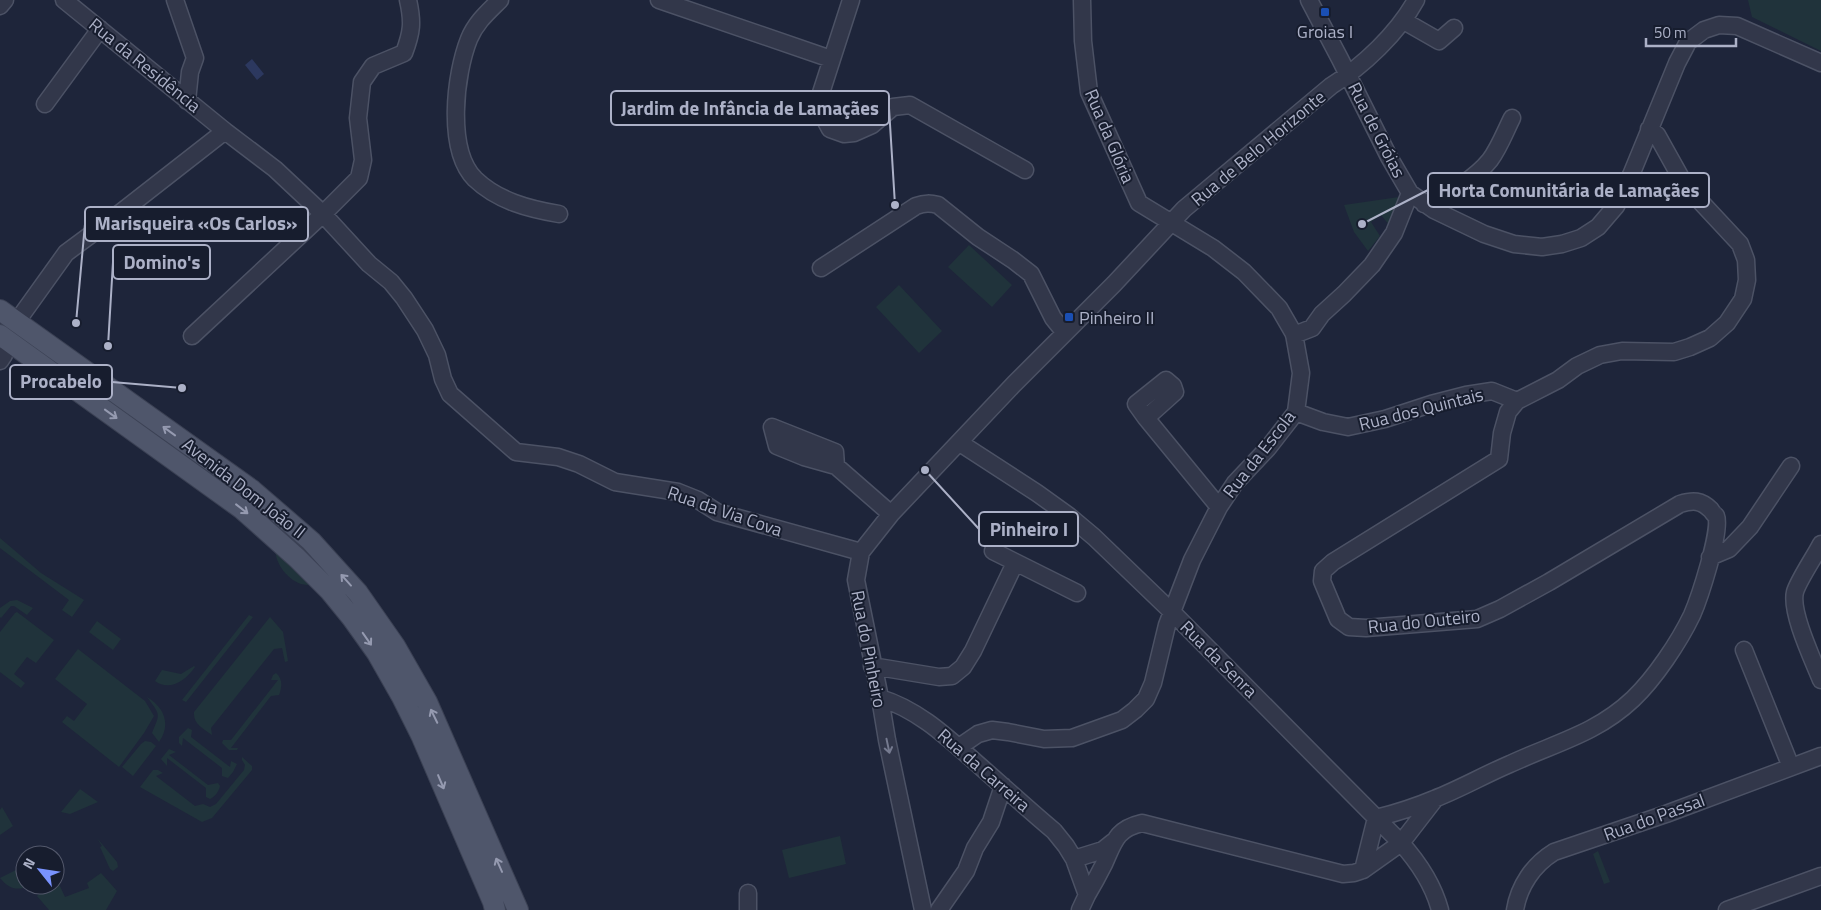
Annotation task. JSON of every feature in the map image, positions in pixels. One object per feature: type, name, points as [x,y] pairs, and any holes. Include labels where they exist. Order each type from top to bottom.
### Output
[{"type":"main road","name":"Avenida Dom João II","points":[[0,310],[252,490],[311,541],[358,594],[396,646],[427,702],[518,910]]},
{"type":"main road","name":"Avenida Dom João II","points":[[0,335],[242,509],[283,545],[330,591],[377,654],[402,697],[421,735],[495,910]]},
{"type":"street","points":[[0,6],[4,0]]},
{"type":"street","name":"Rua da Residência","points":[[64,0],[224,131],[274,169],[323,214]]},
{"type":"street","points":[[175,0],[196,58],[190,72],[188,101]]},
{"type":"street","points":[[192,336],[359,178],[362,160],[358,118],[362,82],[373,66],[404,53],[410,37],[412,19],[408,0]]},
{"type":"street","points":[[500,0],[482,17],[476,27],[470,38],[460,71],[456,114],[462,157],[468,170],[476,180],[506,200],[522,206],[559,214]]},
{"type":"street","points":[[659,0],[831,60]]},
{"type":"street","points":[[851,0],[820,96],[822,114],[830,129],[844,134],[854,133],[872,124],[893,107],[910,105],[1026,170]]},
{"type":"street","name":"Rua da Glória","points":[[1082,0],[1083,41],[1089,92],[1139,203],[1171,224]]},
{"type":"street","name":"Rua de Gróias","points":[[1309,0],[1389,158],[1410,193],[1424,204],[1484,234],[1514,244],[1542,247],[1562,244],[1581,238],[1598,226],[1616,206],[1631,175],[1677,63],[1688,42],[1704,30],[1719,25],[1737,26],[1821,63]]},
{"type":"street","name":"Rua de Belo Horizonte","points":[[1065,333],[1184,210],[1331,86],[1348,76],[1404,21],[1416,0]]},
{"type":"street","points":[[1404,21],[1440,41],[1454,28]]},
{"type":"street","points":[[45,104],[100,29]]},
{"type":"street","points":[[163,81],[190,72]]},
{"type":"street","points":[[1424,204],[1459,187],[1476,174],[1490,160],[1512,118]]},
{"type":"street","points":[[1517,401],[1558,380],[1577,366],[1600,355],[1622,351],[1674,352],[1710,338],[1727,322],[1743,299],[1748,280],[1746,260],[1740,244],[1681,178],[1657,135],[1649,129]]},
{"type":"street","points":[[23,313],[66,253],[224,131]]},
{"type":"street","points":[[1294,335],[1312,328],[1322,314],[1372,265],[1394,233],[1410,193]]},
{"type":"street","points":[[821,268],[916,206],[931,203],[938,205],[978,237],[1031,274],[1052,318],[1065,333]]},
{"type":"street","name":"Rua da Via Cova","points":[[323,214],[369,264],[391,282],[404,298],[425,330],[437,355],[443,379],[450,394],[516,452],[558,457],[579,464],[615,482],[678,492],[698,500],[717,512],[861,552]]},
{"type":"street","name":"Rua da Escola","points":[[959,747],[978,734],[992,730],[1044,739],[1072,738],[1122,720],[1146,699],[1153,683],[1172,612],[1192,560],[1219,507],[1235,483],[1268,448],[1296,412],[1301,373],[1294,335],[1280,308],[1244,272],[1212,248],[1171,224]]},
{"type":"street","name":"Rua do Pinheiro","points":[[923,910],[886,740],[880,698],[856,580],[861,552],[891,514],[1065,333]]},
{"type":"street","name":"Rua dos Quintais","points":[[1296,412],[1323,422],[1348,428],[1385,419],[1440,401],[1492,391],[1517,401]]},
{"type":"street","name":"Rua do Outeiro","points":[[1376,818],[1410,809],[1436,799],[1510,763],[1589,731],[1611,718],[1635,697],[1660,665],[1679,638],[1692,614],[1717,530],[1716,516],[1706,504],[1693,500],[1680,504],[1500,610],[1477,619],[1366,628],[1349,627],[1338,619],[1322,581],[1324,571],[1333,562],[1499,459],[1502,433],[1508,412],[1517,401]]},
{"type":"street","points":[[1146,418],[1219,507]]},
{"type":"street","name":"Rua da Senra","points":[[960,443],[1069,516],[1094,537],[1172,612],[1419,863],[1436,894],[1440,910]]},
{"type":"street","points":[[836,466],[891,514]]},
{"type":"street","points":[[1710,558],[1729,549],[1750,527],[1791,466]]},
{"type":"street","points":[[1821,544],[1795,592],[1795,606],[1798,620],[1821,680]]},
{"type":"street","points":[[993,551],[1077,593]]},
{"type":"street","points":[[872,666],[939,677],[952,676],[963,667],[973,650],[1015,563]]},
{"type":"street","points":[[1744,650],[1791,767]]},
{"type":"street","name":"Rua da Carreira","points":[[880,698],[896,703],[924,719],[959,747],[1054,831],[1074,859],[1087,895]]},
{"type":"street","name":"Rua do Passal","points":[[1515,910],[1517,896],[1522,884],[1544,858],[1554,852],[1666,814],[1821,756]]},
{"type":"street","points":[[939,910],[966,871],[990,822],[1003,786]]},
{"type":"street","name":"Rua do Outeiro","points":[[1113,842],[1119,833],[1125,829],[1142,823],[1343,874],[1354,873],[1363,870],[1401,843],[1436,799]]},
{"type":"street","points":[[1363,870],[1376,818]]},
{"type":"street","points":[[1074,859],[1103,850],[1113,842]]},
{"type":"street","points":[[1080,910],[1104,864],[1113,842]]},
{"type":"street","points":[[1727,910],[1821,876]]},
{"type":"street","points":[[748,893],[748,910]]},
{"type":"shaded area","points":[[1748,0],[1821,0],[1821,51],[1752,17]]},
{"type":"shaded area","points":[[1399,197],[1396,212],[1390,226],[1381,215],[1371,222],[1380,236],[1368,251],[1354,232],[1344,205]]},
{"type":"shaded area","points":[[969,245],[1012,285],[992,307],[948,267]]},
{"type":"shaded area","points":[[899,285],[942,331],[919,353],[876,307]]},
{"type":"shaded area","points":[[0,538],[41,573],[84,600],[72,617],[62,610],[69,600],[0,548]]},
{"type":"shaded area","points":[[276,547],[312,584],[305,585],[299,583],[286,574],[278,561]]},
{"type":"shaded area","points":[[17,600],[33,608],[27,615],[11,606],[1,618],[0,608],[10,601]]},
{"type":"shaded area","points":[[17,612],[54,640],[36,663],[27,657],[14,674],[25,683],[21,688],[0,672],[0,632]]},
{"type":"shaded area","points":[[249,615],[253,617],[186,702],[182,700]]},
{"type":"shaded area","points":[[270,617],[283,632],[288,661],[285,662],[282,648],[274,649],[211,728],[212,735],[197,723],[194,712]]},
{"type":"shaded area","points":[[97,621],[121,639],[113,650],[89,632]]},
{"type":"shaded area","points":[[78,649],[145,701],[154,716],[119,767],[62,722],[67,716],[74,721],[87,704],[55,679]]},
{"type":"shaded area","points":[[194,666],[187,676],[172,685],[161,684],[155,681],[162,670],[181,674]]},
{"type":"shaded area","points":[[276,673],[281,683],[279,695],[271,696],[231,748],[238,748],[237,750],[229,750],[222,743],[223,740],[231,740],[278,680],[271,680]]},
{"type":"shaded area","points":[[147,697],[158,706],[164,717],[165,729],[159,742],[152,733],[158,718],[157,711]]},
{"type":"shaded area","points":[[188,728],[192,730],[191,737],[230,767],[231,761],[237,764],[228,778],[222,776],[222,768],[183,738],[182,746],[179,743],[179,737]]},
{"type":"shaded area","points":[[145,741],[151,742],[156,746],[133,776],[122,767]]},
{"type":"shaded area","points":[[169,749],[176,752],[169,755],[208,785],[218,783],[220,786],[218,792],[210,799],[206,797],[206,788],[167,758],[167,766],[161,759]]},
{"type":"shaded area","points":[[242,757],[252,766],[252,770],[212,818],[202,822],[140,787],[153,770],[158,770],[163,773],[156,776],[195,806],[203,804],[210,807],[216,804],[244,770],[245,765]]},
{"type":"shaded area","points":[[80,789],[98,802],[70,814],[61,812]]},
{"type":"shaded area","points":[[2,807],[13,826],[0,835],[0,810]]},
{"type":"shaded area","points":[[840,836],[846,864],[789,878],[782,850]]},
{"type":"shaded area","points":[[97,838],[117,862],[118,867],[113,871],[110,869],[100,847],[102,846]]},
{"type":"shaded area","points":[[1598,851],[1610,882],[1604,884],[1593,854]]},
{"type":"shaded area","points":[[15,870],[15,888],[7,885],[0,878]]},
{"type":"shaded area","points":[[101,873],[117,891],[106,910],[49,910],[37,896],[64,895],[65,897],[89,888],[87,883]]},
{"type":"water","points":[[252,59],[264,74],[257,80],[245,65]]},
{"type":"place","name":"Groias I","points":[[1325,12]]},
{"type":"place","name":"Jardim de Infância de Lamaçães","points":[[895,205]]},
{"type":"place","name":"Horta Comunitária de Lamaçães","points":[[1362,224]]},
{"type":"place","name":"Pinheiro II","points":[[1069,317]]},
{"type":"place","name":"Marisqueira «Os Carlos»","points":[[76,323]]},
{"type":"place","name":"Domino's","points":[[108,346]]},
{"type":"place","name":"Procabelo","points":[[182,388]]},
{"type":"place","name":"Pinheiro I","points":[[925,470]]}]
